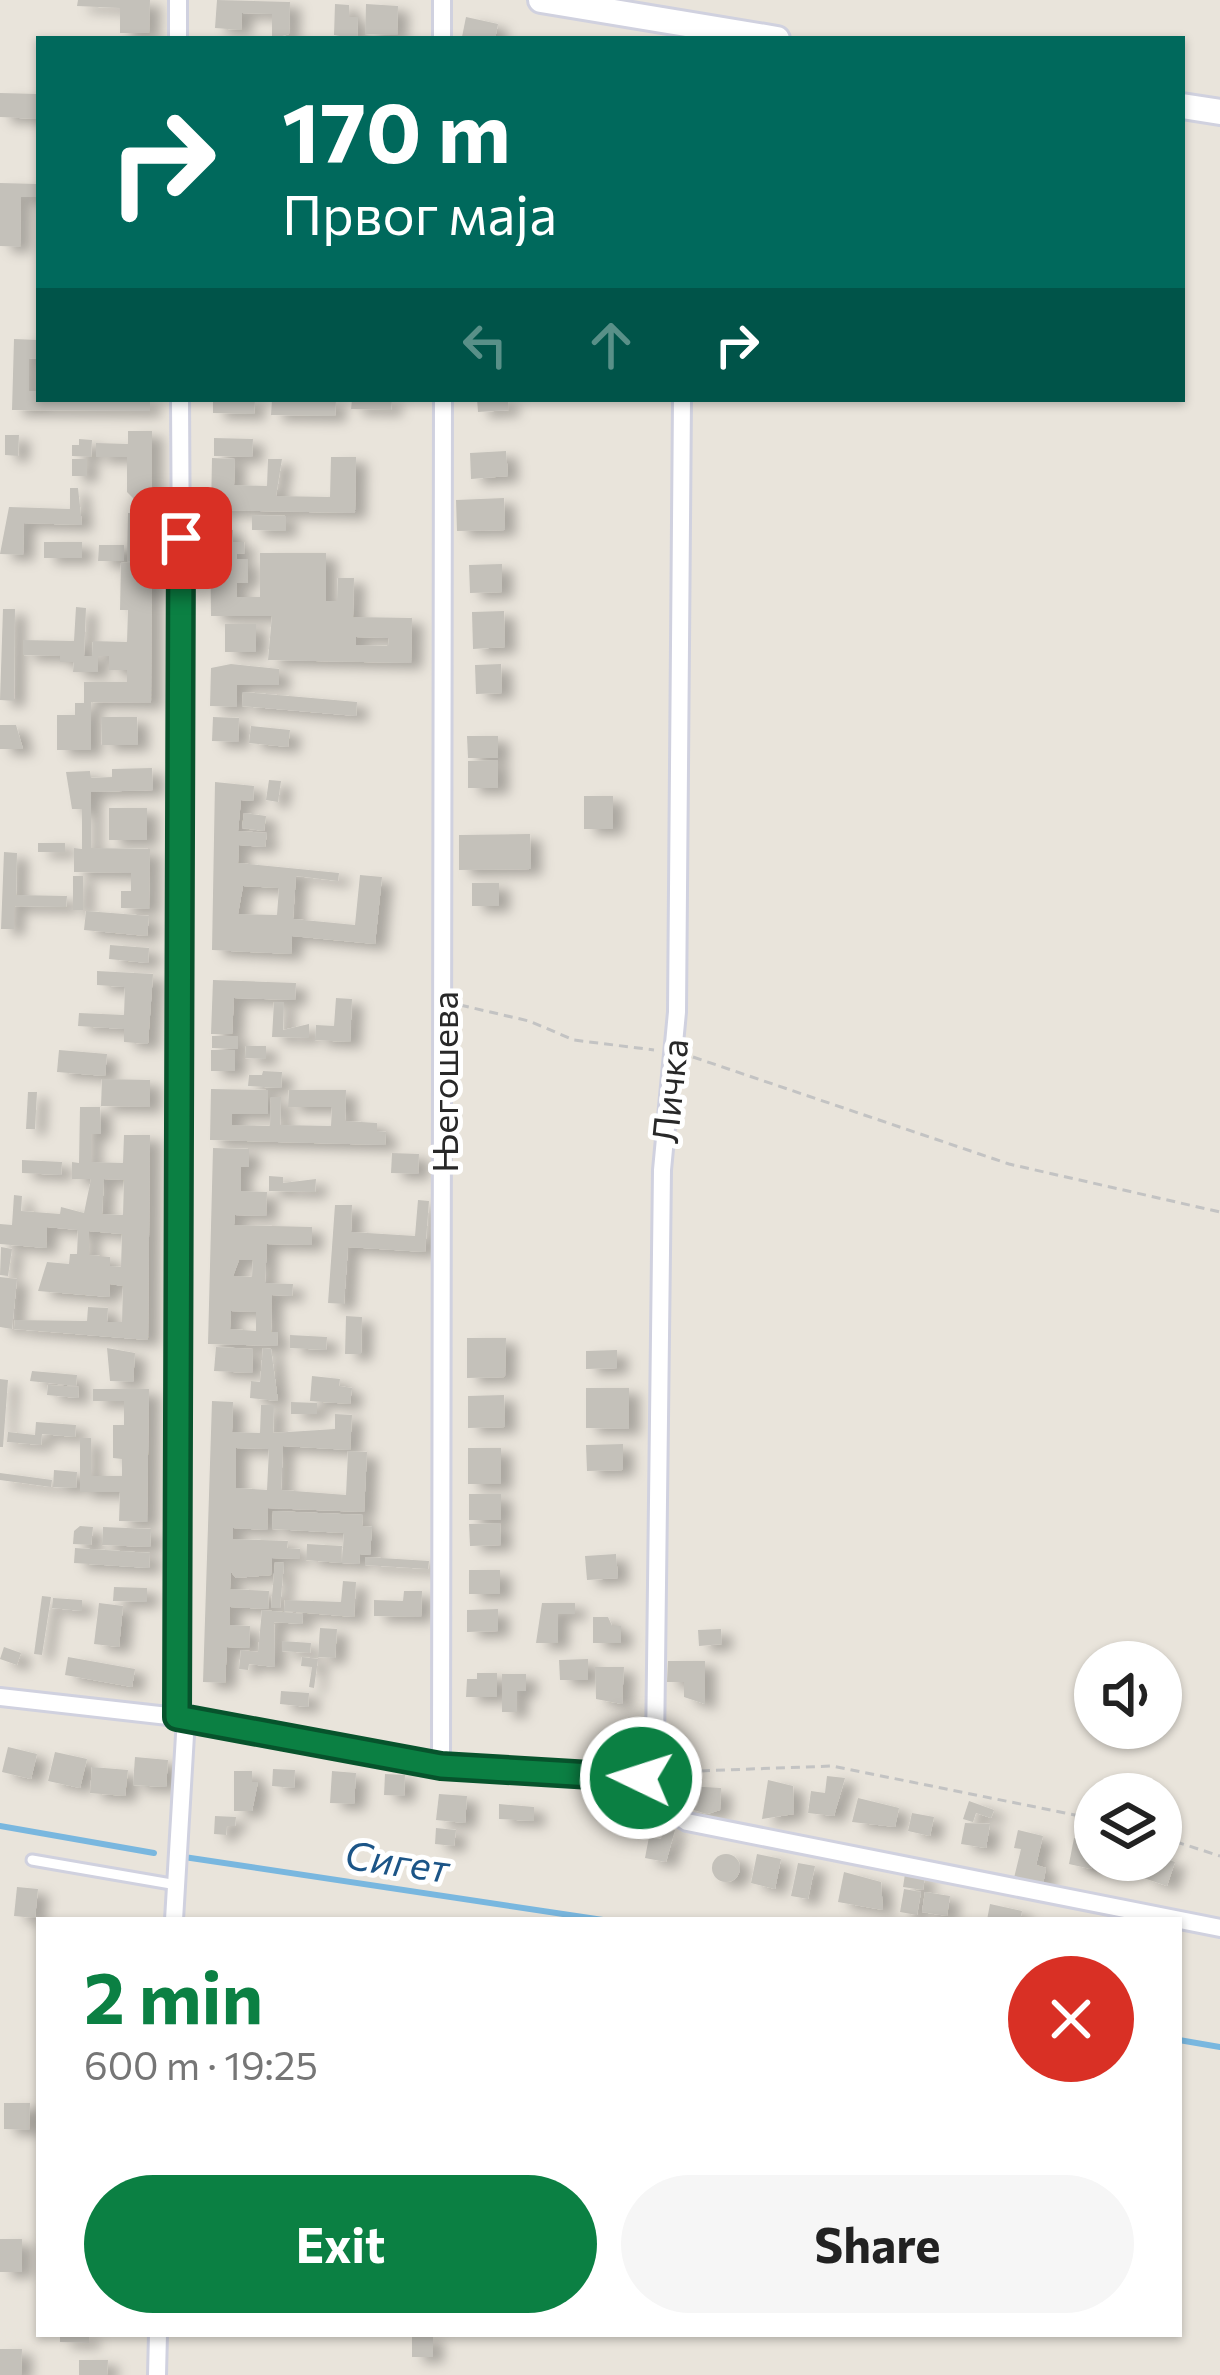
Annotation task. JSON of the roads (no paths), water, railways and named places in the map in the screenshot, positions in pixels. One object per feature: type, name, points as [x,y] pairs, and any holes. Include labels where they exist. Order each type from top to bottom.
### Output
[{"type":"street","points":[[178,0],[178,36]]},
{"type":"street","points":[[442,0],[442,36]]},
{"type":"street","points":[[541,0],[685,31],[742,36]]},
{"type":"street","points":[[1185,106],[1220,112]]},
{"type":"street","points":[[174,1917],[182,1717],[180,402]]},
{"type":"street","name":"Његошева","points":[[441,1766],[443,402]]},
{"type":"street","name":"Личка","points":[[646,1772],[662,1170],[674,1052],[682,402]]},
{"type":"street","points":[[0,1697],[182,1717],[441,1766],[646,1772],[643,1793],[688,1822],[1165,1917]]},
{"type":"street","points":[[1182,1920],[1220,1928]]},
{"type":"street","points":[[157,2375],[158,2337]]},
{"type":"lane","points":[[32,1860],[177,1885]]},
{"type":"waterway","name":"Сигет","points":[[0,1826],[154,1853]]},
{"type":"waterway","name":"Сигет","points":[[184,1857],[583,1917]]},
{"type":"waterway","name":"Сигет","points":[[1182,2041],[1220,2047]]}]
